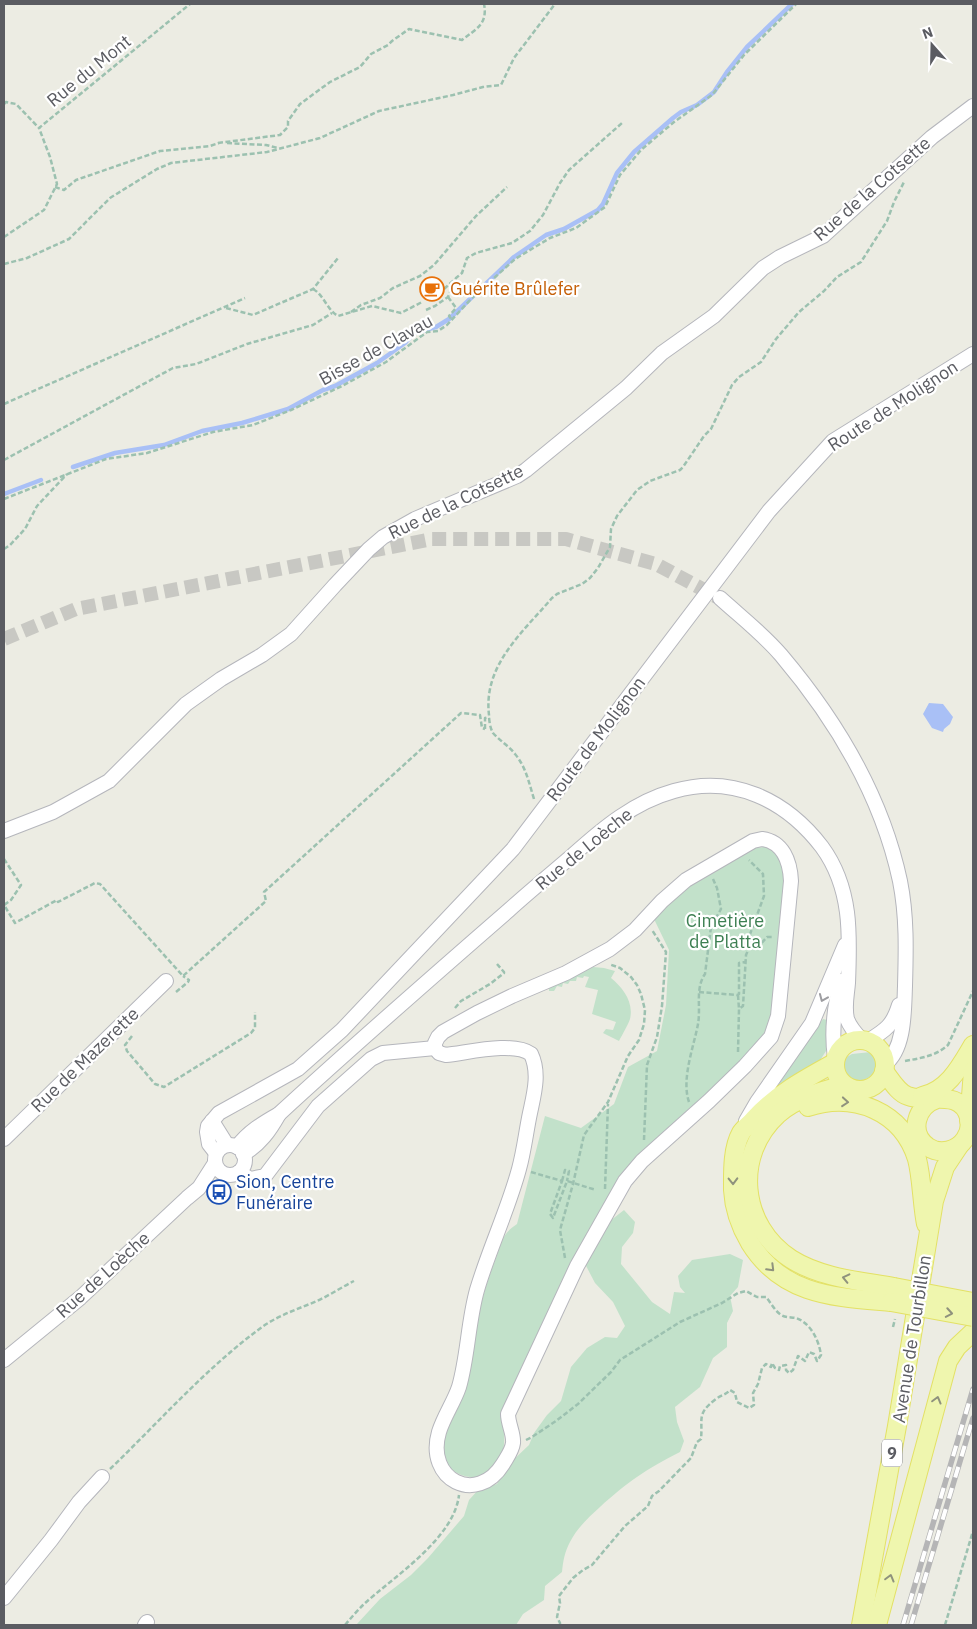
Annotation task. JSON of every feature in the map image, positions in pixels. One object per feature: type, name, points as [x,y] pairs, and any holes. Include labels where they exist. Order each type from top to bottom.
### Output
[{"type":"main road","points":[[969,1122],[967,1112],[961,1105],[952,1100],[915,1098],[901,1092],[885,1068],[880,1050],[865,1041],[855,1040],[847,1043],[839,1051],[835,1060],[837,1077],[844,1085],[852,1090],[861,1091],[892,1110],[928,1147],[939,1151],[953,1150],[967,1136],[969,1122],[973,1071]]},
{"type":"main road","points":[[915,1098],[933,1093],[943,1086],[956,1072],[973,1045]]},
{"type":"main road","points":[[919,1136],[916,1122],[920,1112],[926,1104],[938,1099],[954,1086],[973,1059]]},
{"type":"main road","points":[[835,1060],[778,1096],[741,1133],[736,1147],[733,1172],[735,1209],[742,1230],[757,1255],[779,1276],[810,1291],[848,1298],[893,1301],[973,1302]]},
{"type":"main road","points":[[861,1091],[876,1085],[881,1079],[885,1068]]},
{"type":"main road","points":[[844,1085],[817,1092],[786,1108],[761,1134],[748,1171],[750,1200],[756,1220],[769,1239],[791,1259],[893,1301],[973,1317]]},
{"type":"main road","points":[[750,1161],[774,1129],[784,1120],[807,1107],[838,1101],[869,1107],[892,1122],[907,1138],[912,1148],[919,1170],[928,1240]]},
{"type":"main road","name":"Avenue de Tourbillon","points":[[919,1136],[929,1170],[934,1201]]},
{"type":"main road","name":"Avenue de Tourbillon","points":[[861,1625],[897,1426],[934,1201],[945,1167],[959,1146]]},
{"type":"main road","points":[[877,1625],[948,1361],[956,1346],[973,1332]]},
{"type":"street","name":"Rue de la Cotsette","points":[[4,830],[53,812],[109,780],[186,704],[220,679],[262,655],[291,634],[334,584],[369,548],[383,537],[415,519],[526,470],[626,388],[662,353],[714,316],[764,268],[780,257],[823,236],[932,136],[973,106]]},
{"type":"street","name":"Route de Molignon","points":[[232,1156],[209,1144],[206,1132],[212,1121],[219,1113],[298,1068],[342,1030],[513,849],[768,511],[833,441],[973,354]]},
{"type":"street","points":[[720,598],[773,648],[801,680],[832,723],[864,778],[887,834],[900,881],[906,934],[904,1015],[896,1053],[885,1068]]},
{"type":"street","name":"Rue de Loèche","points":[[4,1360],[80,1298],[199,1188],[232,1156],[244,1138],[262,1123],[279,1114],[408,998],[599,832],[637,806],[657,796],[674,790],[705,786],[729,787],[767,799],[791,814],[802,824],[824,850],[840,880],[848,910],[849,937],[845,1006],[847,1020],[853,1030],[865,1041]]},
{"type":"street","points":[[232,1156],[256,1167],[260,1175],[265,1176],[318,1106],[377,1054],[434,1048],[439,1053],[446,1055],[501,1049],[519,1049],[531,1054],[536,1071],[519,1170],[479,1284],[459,1386],[437,1440],[437,1458],[440,1466],[454,1480],[469,1485],[476,1485],[492,1478],[500,1470],[512,1445],[513,1438],[508,1423],[508,1414],[570,1281],[614,1200],[634,1170],[649,1154],[745,1066],[771,1037],[778,1016],[791,880],[784,852],[771,840],[762,839],[753,841],[708,866],[681,884],[622,941],[592,960],[477,1013],[444,1032],[438,1037],[434,1048]]},
{"type":"street","points":[[741,1133],[757,1102],[812,1023],[849,937]]},
{"type":"street","name":"Rue de Loèche","points":[[835,1060],[832,1040],[834,1014],[841,979],[848,967]]},
{"type":"street","name":"Rue de Mazerette","points":[[4,1139],[166,981]]},
{"type":"street","points":[[865,1041],[884,1030],[893,1022],[905,987]]},
{"type":"street","name":"Rue de Loèche","points":[[199,1188],[225,1174],[235,1174],[232,1156]]},
{"type":"street","points":[[4,1598],[51,1540],[78,1502],[102,1477]]},
{"type":"path","name":"Rue du Mont","points":[[4,104],[6,102],[16,104],[39,128],[190,4]]},
{"type":"path","points":[[55,188],[64,190],[76,180],[160,151],[210,146],[218,143],[280,135],[288,127],[288,121],[300,104],[330,82],[360,67],[371,54],[388,46],[392,41],[410,29],[462,40],[482,24],[485,11],[484,4]]},
{"type":"path","points":[[4,264],[26,258],[69,239],[110,198],[157,169],[171,163],[279,149],[320,138],[379,111],[453,96],[484,87],[501,85],[514,58],[555,4]]},
{"type":"path","name":"Bisse de Clavau","points":[[4,499],[106,458],[147,453],[213,432],[253,425],[291,410],[342,386],[386,362],[427,332],[438,331],[515,259],[550,238],[576,228],[605,208],[620,175],[641,150],[674,122],[712,95],[744,55],[796,4]]},
{"type":"path","points":[[444,289],[462,273],[468,258],[476,253],[512,243],[530,231],[543,215],[560,183],[570,170],[622,123]]},
{"type":"path","points":[[4,237],[44,210],[55,188],[56,184],[50,157],[39,128]]},
{"type":"path","points":[[218,143],[238,142],[266,145],[279,149]]},
{"type":"path","points":[[538,815],[526,770],[516,754],[492,732],[489,717],[488,698],[493,678],[509,646],[557,594],[582,584],[590,578],[610,547],[611,529],[617,516],[637,490],[650,481],[680,470],[683,467],[704,436],[711,430],[732,385],[739,377],[761,362],[776,339],[799,312],[838,277],[861,262],[887,221],[907,177]]},
{"type":"path","points":[[351,312],[361,304],[380,298],[393,288],[420,276],[434,265],[476,216],[507,186]]},
{"type":"path","points":[[224,307],[253,315],[313,289],[338,258]]},
{"type":"path","points":[[426,310],[448,296],[456,278]]},
{"type":"path","points":[[313,289],[318,292],[332,313],[338,316],[372,306],[401,313],[422,302]]},
{"type":"path","points":[[448,296],[456,308],[450,319]]},
{"type":"path","points":[[4,404],[245,298]]},
{"type":"path","points":[[4,460],[173,368],[196,364],[247,344],[313,325],[332,313]]},
{"type":"path","points":[[4,549],[25,529],[37,506],[68,473]]},
{"type":"path","points":[[166,981],[177,980],[183,976],[266,901],[264,892],[460,713],[480,715],[482,728],[485,729],[485,718],[489,717]]},
{"type":"path","points":[[739,1009],[743,1006],[745,962],[749,948],[749,937],[761,906],[764,883],[763,874],[740,849]]},
{"type":"path","points":[[4,859],[21,884],[11,900],[4,905],[15,923],[57,900],[58,902],[95,883],[100,884],[183,976],[189,980],[173,994]]},
{"type":"path","points":[[698,1111],[688,1100],[689,1058],[698,1022],[701,980],[705,974],[712,927],[721,909],[717,888],[708,866]]},
{"type":"path","points":[[645,918],[666,952],[662,1006],[657,1037],[647,1065],[644,1150],[649,1154]]},
{"type":"path","points":[[749,948],[757,948],[767,937]]},
{"type":"path","points":[[570,1281],[560,1230],[574,1184],[584,1135],[608,1102],[626,1061],[639,1040],[644,1024],[645,1010],[641,994],[631,977],[620,968],[592,960]]},
{"type":"path","points":[[745,962],[739,963],[738,995],[738,1050],[739,1060],[745,1066]]},
{"type":"path","points":[[885,1068],[898,1062],[933,1055],[948,1045],[973,991]]},
{"type":"path","points":[[700,992],[738,995]]},
{"type":"path","points":[[134,1032],[125,1048],[155,1084],[164,1087],[251,1033],[255,1028],[254,1012]]},
{"type":"path","points":[[608,1102],[605,1194],[614,1200]]},
{"type":"path","points":[[565,1170],[569,1171],[567,1182],[553,1218],[550,1214],[562,1181],[565,1170]]},
{"type":"path","points":[[527,1171],[562,1181]]},
{"type":"path","points":[[567,1182],[596,1190]]},
{"type":"path","points":[[102,1477],[195,1384],[262,1327],[354,1281]]},
{"type":"path","points":[[512,1445],[532,1437],[578,1404],[611,1372],[620,1360],[680,1322],[722,1303],[738,1293],[746,1291],[757,1297],[766,1297],[784,1317],[797,1318],[812,1332],[819,1342],[821,1355],[817,1361],[814,1354],[809,1352],[805,1361],[798,1356],[793,1370],[789,1373],[786,1370],[786,1365],[780,1366],[780,1370],[775,1368],[772,1363],[770,1367],[766,1364],[762,1368],[753,1394],[754,1405],[749,1408],[737,1402],[735,1393],[730,1390],[709,1404],[702,1413],[701,1439],[697,1442],[691,1458],[652,1496],[648,1506],[613,1538],[592,1565],[573,1578],[559,1596],[560,1603],[557,1617],[560,1625]]},
{"type":"path","points":[[893,1301],[893,1328]]},
{"type":"path","points":[[345,1625],[363,1606],[417,1560],[446,1526],[458,1502],[459,1490],[454,1480]]},
{"type":"path","points":[[945,1625],[973,1531]]},
{"type":"green space","name":"Cimetière de Platta","points":[[772,846],[787,869],[775,1018],[741,1066],[641,1157],[503,1415],[504,1443],[501,1456],[483,1478],[460,1475],[447,1464],[444,1440],[469,1377],[477,1325],[486,1286],[503,1238],[517,1224],[545,1116],[581,1128],[614,1104],[628,1067],[657,1051],[666,1005],[669,950],[654,919],[691,883],[749,849]]},
{"type":"green space","points":[[593,967],[615,971],[611,978],[620,986],[629,1001],[630,1019],[619,1041],[603,1033],[606,1029],[613,1030],[616,1022],[592,1014],[598,990],[585,987],[589,977],[577,977],[576,981],[570,981],[568,984],[563,983],[562,987],[557,986],[554,991],[549,991],[549,987]]},
{"type":"green space","points":[[823,1019],[827,1020],[826,1051],[819,1062],[778,1085]]},
{"type":"green space","points":[[871,1052],[876,1064],[872,1075],[861,1080],[846,1077],[842,1067],[845,1058],[852,1054]]},
{"type":"green space","points":[[624,1210],[635,1222],[633,1233],[622,1247],[621,1264],[652,1302],[670,1314],[674,1292],[685,1293],[680,1287],[678,1276],[692,1260],[730,1254],[743,1260],[738,1287],[730,1296],[733,1311],[727,1323],[727,1347],[713,1358],[700,1387],[675,1407],[677,1422],[684,1441],[680,1452],[628,1483],[584,1523],[568,1545],[564,1556],[562,1572],[545,1586],[544,1600],[523,1614],[516,1625],[356,1625],[380,1599],[411,1575],[428,1558],[464,1516],[469,1500],[479,1489],[497,1484],[509,1464],[529,1445],[534,1433],[547,1415],[561,1401],[571,1367],[587,1348],[605,1337],[617,1338],[625,1326],[613,1302],[595,1283],[583,1260],[610,1221]]},
{"type":"water","points":[[929,703],[943,704],[953,717],[943,732],[932,728],[923,714]]},
{"type":"waterway","points":[[73,467],[115,453],[164,445],[202,431],[242,423],[288,409],[377,363],[405,343],[414,333],[436,327],[449,319],[514,257],[546,235],[564,229],[598,210],[603,204],[617,173],[634,152],[673,118],[697,105],[714,92],[747,47],[792,4]]},
{"type":"waterway","points":[[4,494],[41,480]]},
{"type":"tunnel","points":[[4,639],[76,609],[432,539],[566,539],[656,564],[717,597]]},
{"type":"railway","points":[[903,1625],[973,1389]]},
{"type":"railway","points":[[911,1625],[973,1418]]},
{"type":"place","name":"Guérite Brûlefer","points":[[432,289]]},
{"type":"place","name":"Sion, Centre Funéraire","points":[[219,1192]]}]
